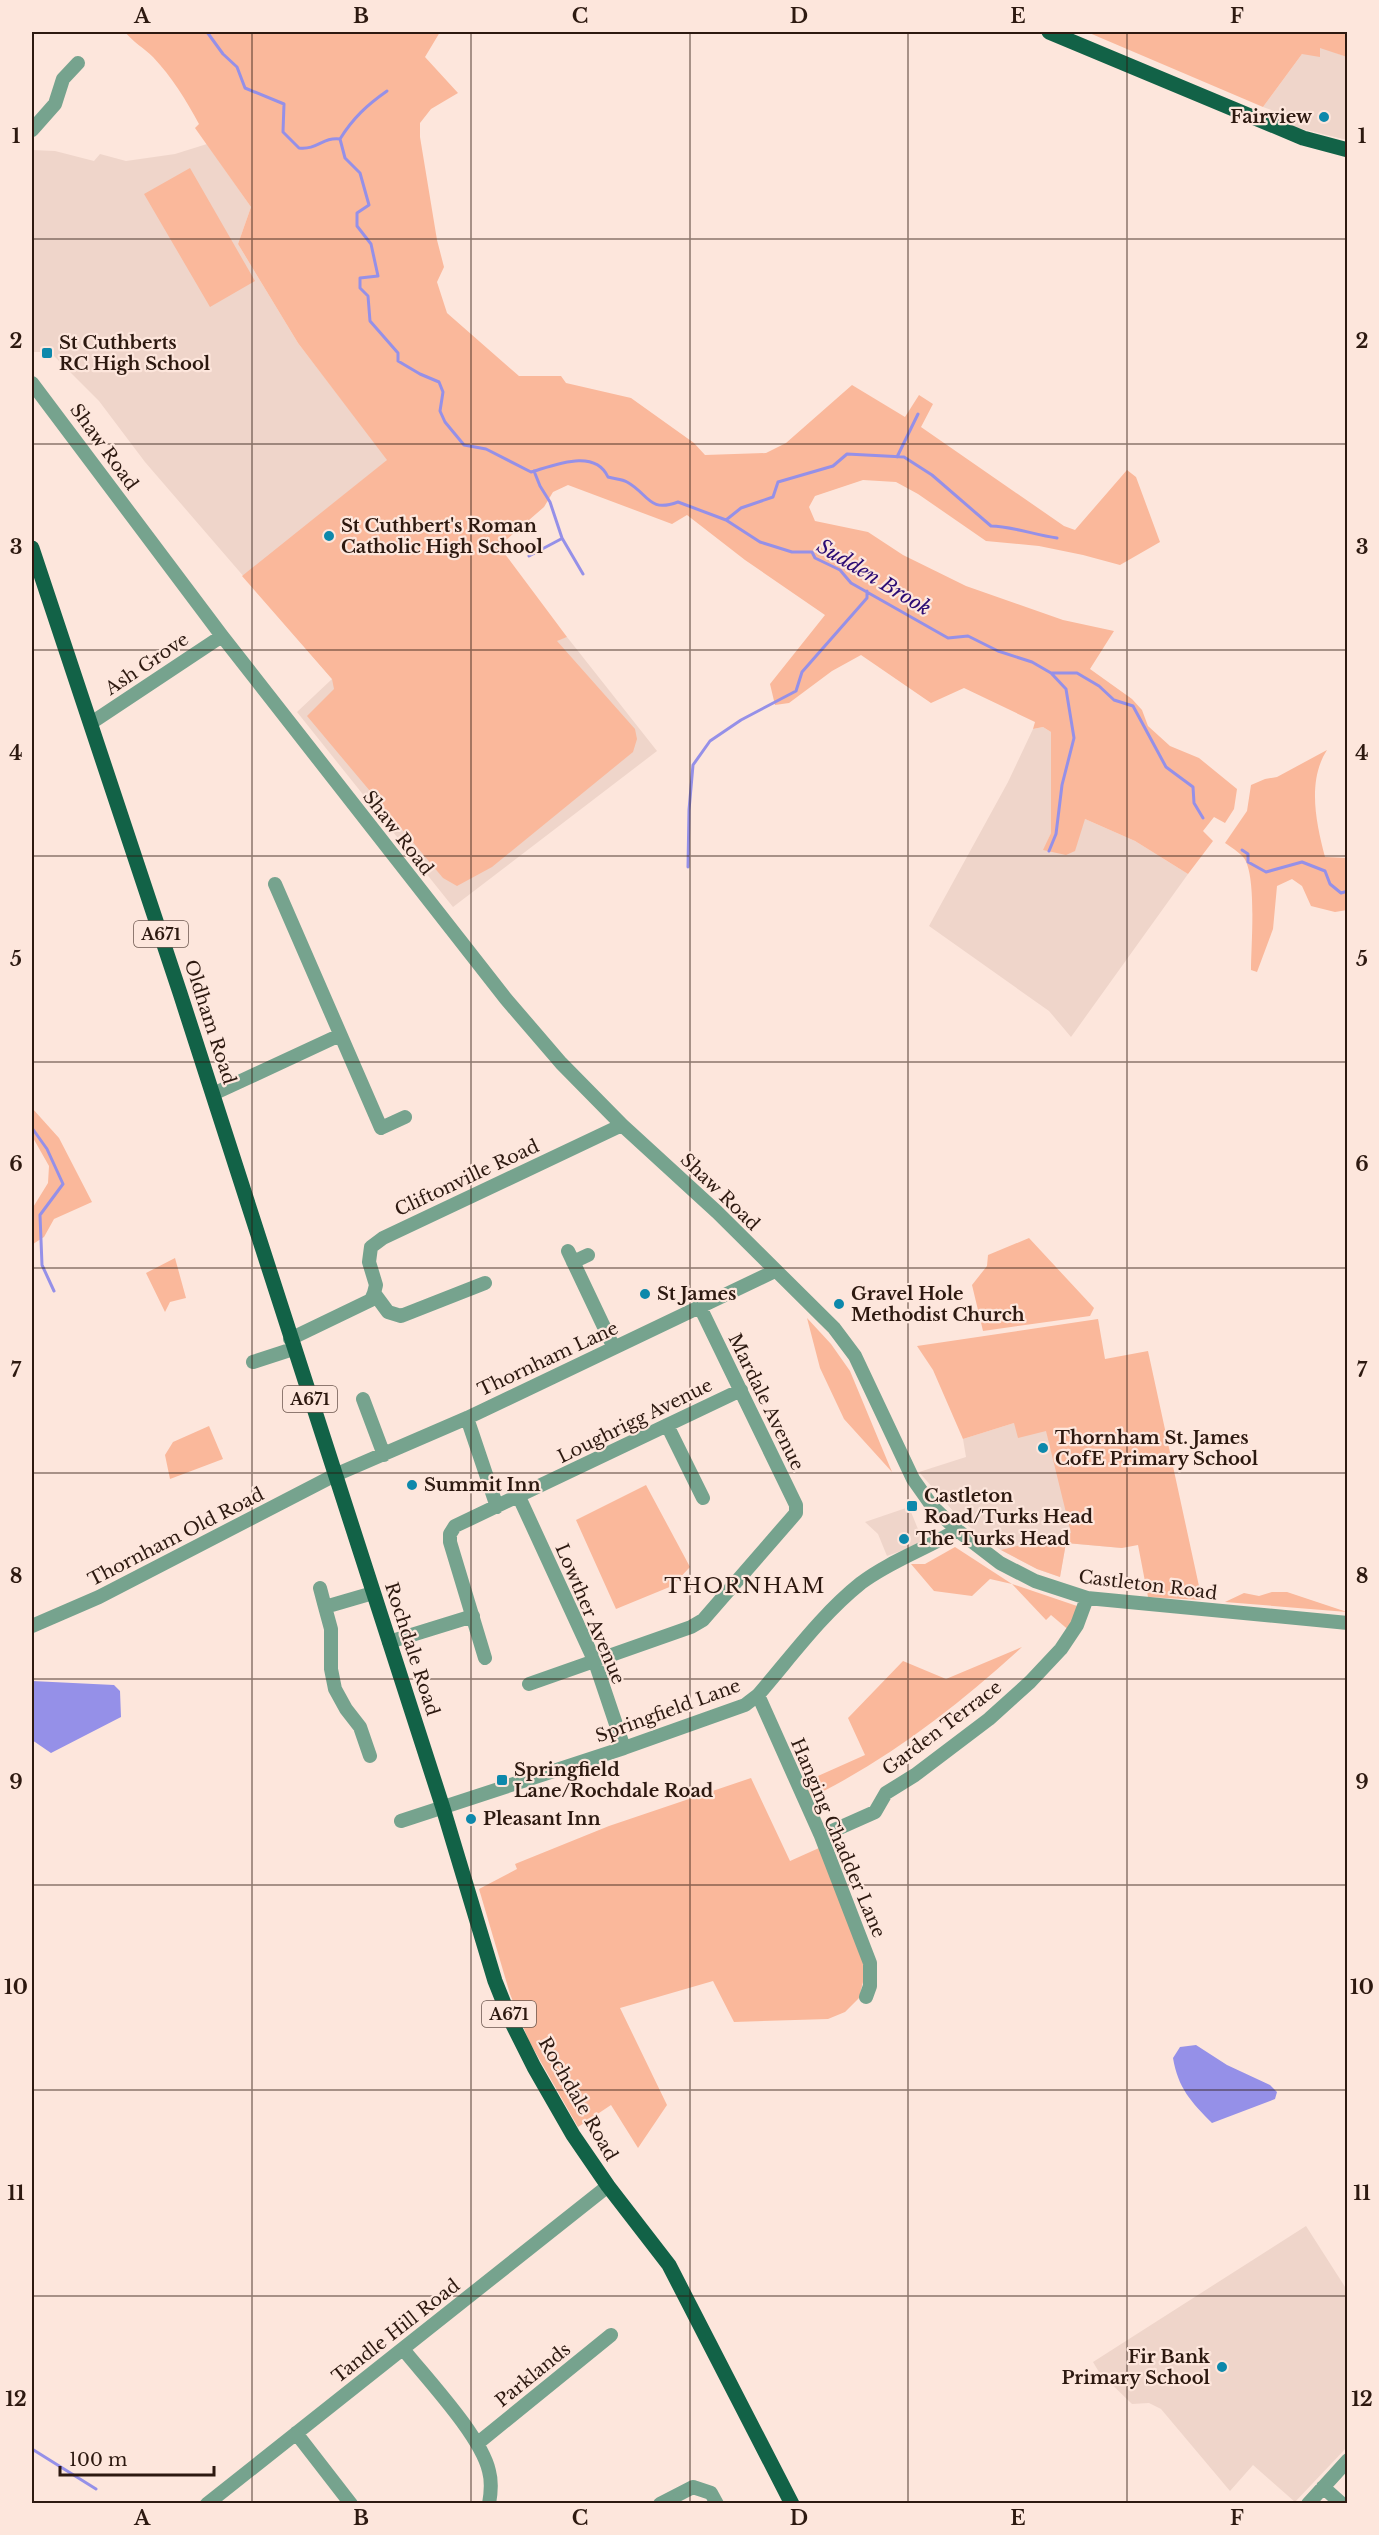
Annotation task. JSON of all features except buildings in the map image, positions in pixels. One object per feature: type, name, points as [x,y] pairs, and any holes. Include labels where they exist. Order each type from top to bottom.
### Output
[{"type":"main road","points":[[1049,32],[1303,138],[1347,150]]},
{"type":"main road","name":"Oldham Road","points":[[32,548],[213,1094],[335,1475]]},
{"type":"main road","name":"Rochdale Road","points":[[335,1475],[443,1808],[495,1981],[512,2021],[534,2067],[573,2135],[608,2186],[669,2265],[792,2504]]},
{"type":"street","points":[[32,130],[55,104],[63,79],[78,63]]},
{"type":"street","name":"Shaw Road","points":[[32,383],[222,636],[506,999],[561,1063],[622,1125],[717,1212],[776,1271]]},
{"type":"street","name":"Ash Grove","points":[[91,723],[222,636]]},
{"type":"street","points":[[275,884],[381,1128],[405,1117]]},
{"type":"street","points":[[213,1094],[340,1035]]},
{"type":"street","name":"Cliftonville Road","points":[[374,1293],[376,1285],[369,1262],[371,1247],[383,1238],[622,1125]]},
{"type":"street","points":[[588,1255],[570,1257],[614,1348]]},
{"type":"street","name":"Thornham Lane","points":[[335,1475],[467,1418],[776,1271]]},
{"type":"street","name":"Castleton Road","points":[[776,1271],[820,1313],[855,1356],[907,1470],[932,1506],[957,1530],[1000,1563],[1035,1581],[1087,1598],[1347,1623]]},
{"type":"street","points":[[374,1293],[388,1312],[401,1316],[485,1283]]},
{"type":"street","points":[[254,1362],[292,1344],[371,1300],[374,1293]]},
{"type":"street","name":"Mardale Avenue","points":[[595,1662],[691,1628],[703,1620],[796,1513],[795,1505],[700,1307]]},
{"type":"street","name":"Loughrigg Avenue","points":[[473,1616],[450,1542],[450,1534],[455,1527],[741,1390]]},
{"type":"street","points":[[363,1399],[384,1455]]},
{"type":"street","points":[[467,1418],[497,1507]]},
{"type":"street","points":[[666,1425],[703,1498]]},
{"type":"street","name":"Thornham Old Road","points":[[32,1626],[99,1597],[335,1475]]},
{"type":"street","name":"Lowther Avenue","points":[[519,1497],[595,1662],[624,1748]]},
{"type":"street","name":"Springfield Lane","points":[[401,1821],[624,1748],[746,1705],[758,1695],[828,1613],[861,1583],[887,1566],[932,1546],[957,1530]]},
{"type":"street","points":[[320,1588],[331,1629],[331,1669],[335,1689],[346,1709],[360,1727],[370,1756]]},
{"type":"street","points":[[325,1607],[373,1593]]},
{"type":"street","name":"Garden Terrace","points":[[821,1836],[875,1812],[886,1793],[990,1719],[1061,1649],[1077,1625],[1087,1598]]},
{"type":"street","points":[[389,1642],[473,1616],[485,1658]]},
{"type":"street","points":[[529,1684],[595,1662]]},
{"type":"street","name":"Hanging Chadder Lane","points":[[758,1695],[821,1836],[870,1962],[870,1986],[866,1996]]},
{"type":"street","name":"Tandle Hill Road","points":[[207,2504],[608,2186]]},
{"type":"street","name":"Parklands","points":[[478,2443],[611,2335]]},
{"type":"street","points":[[403,2349],[478,2443],[489,2470],[492,2489],[489,2504]]},
{"type":"street","points":[[296,2433],[351,2504]]},
{"type":"street","points":[[1308,2504],[1347,2460]]},
{"type":"street","points":[[660,2504],[693,2487],[711,2493],[717,2504]]},
{"type":"street","points":[[1323,2487],[1342,2504]]},
{"type":"shaded area","points":[[125,32],[440,32],[425,57],[458,93],[431,109],[420,123],[420,137],[437,240],[444,267],[437,282],[447,313],[519,376],[561,376],[566,383],[631,398],[694,443],[705,455],[766,453],[786,443],[852,385],[905,417],[919,395],[933,404],[921,427],[1064,526],[1075,530],[1127,470],[1136,477],[1160,542],[1120,565],[1039,546],[986,541],[918,494],[896,482],[863,480],[815,496],[809,507],[815,521],[868,532],[903,555],[966,586],[1063,620],[1114,631],[1090,669],[1132,699],[1142,710],[1148,726],[1170,746],[1199,758],[1237,789],[1234,809],[1225,823],[1214,817],[1203,831],[1213,841],[1188,874],[1135,841],[1085,819],[1075,851],[1066,855],[1043,850],[1051,833],[1051,732],[1043,727],[1033,729],[1035,722],[964,688],[931,703],[861,655],[832,671],[789,703],[775,705],[770,684],[825,615],[745,560],[687,515],[672,524],[568,485],[553,492],[544,507],[499,546],[567,637],[557,641],[635,729],[637,739],[633,752],[492,867],[457,886],[443,878],[307,716],[334,689],[332,679],[242,576],[387,460],[298,343],[238,244],[251,207],[195,128],[199,124],[172,81],[153,57]]},
{"type":"shaded area","points":[[1087,32],[1347,32],[1347,57],[1320,48],[1320,57],[1302,54],[1263,107]]},
{"type":"shaded area","points":[[1320,47],[1347,57],[1347,140],[1290,126],[1282,114],[1263,107],[1302,54]]},
{"type":"shaded area","name":"St Cuthbert's Roman Catholic High School","points":[[207,144],[251,207],[238,244],[298,343],[388,460],[556,640],[567,637],[657,751],[453,907],[297,712],[332,679],[145,462],[99,401],[50,352],[32,352],[32,150],[55,151],[94,161],[100,154],[126,161],[175,154]]},
{"type":"shaded area","points":[[190,168],[255,281],[210,307],[144,194]]},
{"type":"shaded area","points":[[1043,727],[1051,732],[1051,833],[1044,850],[1085,819],[1135,841],[1188,874],[1071,1037],[1049,1011],[929,926],[1008,782],[1033,729]]},
{"type":"shaded area","points":[[1327,750],[1317,775],[1316,816],[1325,857],[1347,858],[1347,910],[1335,912],[1311,906],[1302,886],[1292,879],[1277,886],[1273,929],[1257,972],[1251,970],[1252,895],[1248,867],[1244,858],[1225,843],[1247,811],[1251,785],[1277,777]]},
{"type":"shaded area","points":[[32,1108],[59,1138],[92,1202],[54,1219],[44,1237],[33,1244],[32,1209],[48,1183],[49,1166],[32,1136]]},
{"type":"shaded area","points":[[1029,1238],[1094,1308],[1090,1316],[983,1331],[972,1285],[987,1266],[988,1255]]},
{"type":"shaded area","points":[[175,1258],[186,1298],[170,1302],[165,1312],[146,1273]]},
{"type":"shaded area","points":[[807,1318],[831,1344],[850,1371],[892,1472],[844,1419],[820,1368]]},
{"type":"shaded area","name":"Thornham St. James CofE Primary School","points":[[1098,1319],[1122,1548],[1066,1543],[1060,1577],[1037,1569],[982,1537],[960,1519],[919,1472],[966,1457],[963,1439],[1014,1423]]},
{"type":"shaded area","points":[[1098,1319],[1105,1359],[1148,1351],[1202,1600],[1148,1597],[1138,1545],[1122,1548],[1066,1543],[1060,1577],[1037,1569],[1001,1550],[1071,1533],[1046,1431],[1018,1438],[1014,1423],[963,1439],[933,1370],[917,1346]]},
{"type":"shaded area","points":[[209,1426],[223,1459],[170,1479],[165,1455],[173,1442]]},
{"type":"shaded area","points":[[646,1485],[690,1567],[672,1586],[616,1609],[576,1520]]},
{"type":"shaded area","points":[[909,1507],[922,1539],[920,1544],[887,1556],[878,1534],[865,1522]]},
{"type":"shaded area","points":[[955,1547],[1012,1584],[990,1579],[972,1596],[934,1591],[911,1564],[925,1564]]},
{"type":"shaded area","points":[[1012,1584],[1077,1606],[1071,1632],[1051,1615],[1046,1620]]},
{"type":"shaded area","points":[[1272,1592],[1287,1592],[1347,1612],[1225,1602],[1244,1593],[1259,1596]]},
{"type":"shaded area","points":[[1022,1647],[972,1691],[920,1731],[866,1767],[808,1799],[800,1784],[865,1755],[848,1718],[903,1661],[946,1679]]},
{"type":"shaded area","points":[[32,1681],[114,1685],[120,1691],[121,1717],[51,1753],[32,1740]]},
{"type":"shaded area","points":[[751,1778],[790,1861],[819,1848],[863,1958],[864,1978],[859,1998],[845,2012],[828,2019],[734,2022],[713,1981],[620,2008],[667,2105],[638,2148],[611,2105],[578,2127],[529,2041],[510,1994],[479,1889],[517,1869],[515,1864],[609,1826]]},
{"type":"shaded area","points":[[1196,2045],[1227,2065],[1270,2085],[1277,2092],[1275,2099],[1212,2123],[1186,2094],[1175,2069],[1173,2058],[1180,2047]]},
{"type":"shaded area","name":"Fir Bank Primary School","points":[[1306,2226],[1347,2290],[1348,2446],[1295,2502],[1253,2465],[1230,2491],[1161,2409],[1149,2403],[1132,2404],[1099,2372],[1093,2362]]},
{"type":"waterway","name":"Sudden Brook","points":[[207,32],[223,54],[237,67],[245,88],[284,104],[283,132],[299,148],[340,139],[345,158],[360,173],[369,205],[357,213],[357,226],[371,244],[378,276],[360,278],[360,288],[368,296],[370,321],[398,353],[398,361],[439,382],[443,392],[440,411],[445,422],[464,445],[486,449],[531,472],[574,461],[594,463],[602,468],[608,477],[627,482],[654,504],[668,505],[678,502],[726,520],[760,542],[792,552],[812,552],[815,558],[840,570],[851,583],[948,638],[968,636],[998,651],[1032,662],[1051,673],[1077,673],[1099,686],[1114,700],[1133,706],[1166,767],[1193,787],[1194,803],[1203,818]]},
{"type":"waterway","points":[[340,139],[361,112],[387,91]]},
{"type":"waterway","points":[[897,457],[918,414]]},
{"type":"waterway","points":[[726,520],[741,508],[773,497],[778,482],[833,466],[847,454],[904,457],[932,475],[991,526],[1007,527],[1057,538]]},
{"type":"waterway","points":[[534,471],[550,502],[562,538],[583,574]]},
{"type":"waterway","points":[[529,556],[561,539]]},
{"type":"waterway","points":[[688,867],[693,765],[710,741],[741,720],[796,691],[802,672],[867,598],[867,591]]},
{"type":"waterway","points":[[1049,851],[1056,834],[1062,785],[1074,738],[1066,689],[1051,673]]},
{"type":"waterway","points":[[1242,850],[1248,854],[1248,862],[1266,872],[1302,862],[1325,871],[1330,884],[1341,893],[1348,891]]},
{"type":"waterway","points":[[32,1128],[47,1149],[63,1184],[40,1215],[42,1265],[54,1291]]},
{"type":"waterway","points":[[32,2449],[96,2489]]},
{"type":"place","name":"Fairview","points":[[1324,117]]},
{"type":"place","name":"St Cuthberts RC High School","points":[[47,353]]},
{"type":"place","name":"St Cuthbert's Roman Catholic High School","points":[[329,536]]},
{"type":"place","name":"St James","points":[[645,1294]]},
{"type":"place","name":"Gravel Hole Methodist Church","points":[[839,1304]]},
{"type":"place","name":"Thornham St. James CofE Primary School","points":[[1043,1448]]},
{"type":"place","name":"Summit Inn","points":[[412,1485]]},
{"type":"place","name":"Castleton Road/Turks Head","points":[[912,1506]]},
{"type":"place","name":"The Turks Head","points":[[904,1539]]},
{"type":"place","name":"Springfield Lane/Rochdale Road","points":[[502,1780]]},
{"type":"place","name":"Pleasant Inn","points":[[471,1819]]},
{"type":"place","name":"Fir Bank Primary School","points":[[1222,2367]]},
{"type":"district","name":"THORNHAM","points":[[745,1586]]}]
